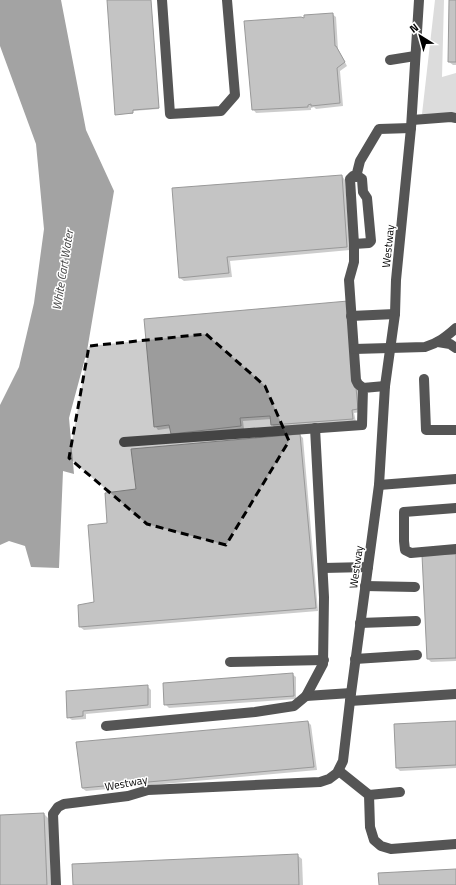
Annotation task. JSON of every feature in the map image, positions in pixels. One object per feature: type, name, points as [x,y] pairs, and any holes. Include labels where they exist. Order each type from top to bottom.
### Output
[{"type":"lane","points":[[162,0],[170,114],[221,111],[235,95],[227,0]]},
{"type":"lane","name":"Westway","points":[[56,885],[53,814],[58,807],[64,804],[128,796],[148,790],[320,782],[329,779],[339,771],[344,762],[350,697],[379,485],[385,386],[395,314],[396,280],[411,124],[418,0]]},
{"type":"lane","points":[[390,60],[415,56]]},
{"type":"lane","points":[[356,176],[360,161],[379,129],[451,116],[456,118]]},
{"type":"lane","points":[[354,244],[369,243],[371,241],[367,198],[363,192],[362,179],[356,176],[351,177],[350,179],[354,262],[349,280],[356,380],[363,388],[385,386]]},
{"type":"lane","points":[[351,316],[395,314]]},
{"type":"lane","points":[[354,349],[425,347],[445,338],[456,328]]},
{"type":"lane","points":[[438,342],[450,344],[456,348]]},
{"type":"lane","points":[[424,379],[426,430],[456,430]]},
{"type":"lane","points":[[124,442],[362,424],[363,388]]},
{"type":"lane","points":[[106,726],[255,712],[294,706],[306,696],[324,664],[323,568],[315,428]]},
{"type":"lane","points":[[379,485],[456,479]]},
{"type":"lane","points":[[456,508],[404,512],[404,541],[405,550],[411,553],[456,549]]},
{"type":"lane","points":[[323,568],[368,567]]},
{"type":"lane","points":[[366,586],[415,586]]},
{"type":"lane","points":[[360,622],[416,621]]},
{"type":"lane","points":[[356,659],[417,655]]},
{"type":"lane","points":[[230,662],[324,660]]},
{"type":"lane","points":[[306,696],[350,697],[456,694]]},
{"type":"lane","points":[[339,771],[369,794],[400,792]]},
{"type":"lane","points":[[369,794],[370,827],[374,840],[381,846],[391,848],[456,844]]},
{"type":"highlighted area","points":[[206,334],[265,386],[289,441],[226,545],[147,524],[69,458],[89,346]]},
{"type":"shaded area","points":[[435,0],[444,0],[442,77],[456,73],[456,113],[422,114]]},
{"type":"water","name":"White Cart Water","points":[[0,0],[61,0],[86,130],[114,191],[87,351],[69,418],[74,474],[63,471],[59,568],[31,567],[25,546],[9,541],[0,545],[0,405],[19,367],[34,303],[44,229],[36,144],[0,46]]},
{"type":"building","points":[[107,0],[151,0],[159,108],[133,110],[133,113],[115,115]]},
{"type":"building","points":[[449,0],[456,0],[456,62],[448,62]]},
{"type":"building","points":[[333,13],[335,46],[345,62],[337,68],[340,103],[311,106],[311,104],[308,105],[308,107],[252,110],[244,21],[304,18],[304,15]]},
{"type":"building","points":[[342,175],[347,247],[227,257],[229,273],[179,278],[172,188]]},
{"type":"building","points":[[348,301],[358,409],[352,410],[353,419],[271,425],[270,416],[240,418],[241,426],[171,434],[169,425],[154,427],[144,319]]},
{"type":"building","points":[[300,434],[316,608],[79,627],[78,605],[94,602],[88,525],[107,523],[105,493],[136,489],[131,449]]},
{"type":"building","points":[[456,554],[456,658],[427,659],[422,555]]},
{"type":"building","points":[[293,673],[294,696],[164,705],[163,683]]},
{"type":"building","points":[[148,685],[148,705],[83,711],[83,716],[67,718],[66,691]]},
{"type":"building","points":[[308,721],[314,767],[82,788],[76,742]]},
{"type":"building","points":[[456,721],[456,765],[396,768],[394,724]]},
{"type":"building","points":[[44,813],[47,885],[0,885],[0,815]]},
{"type":"building","points":[[298,854],[299,885],[73,885],[72,864]]},
{"type":"building","points":[[456,869],[456,885],[379,885],[378,873]]}]
